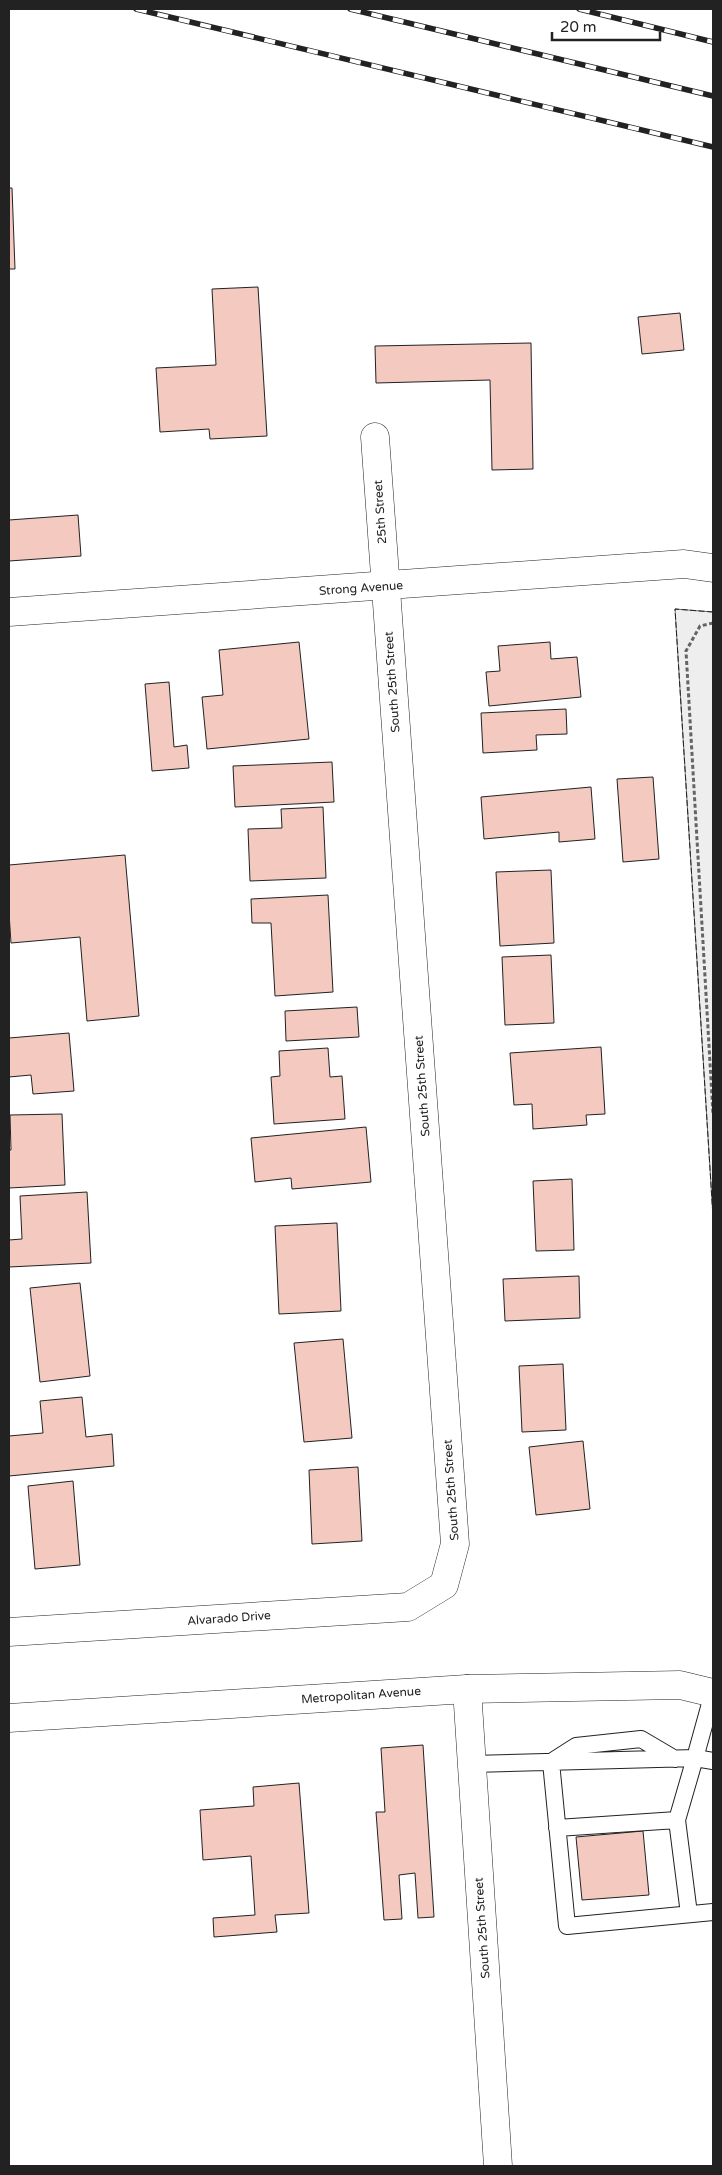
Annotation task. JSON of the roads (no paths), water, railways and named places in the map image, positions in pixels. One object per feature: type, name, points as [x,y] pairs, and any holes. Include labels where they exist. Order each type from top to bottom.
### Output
[{"type":"street","name":"25th Street","points":[[375,437],[386,586]]},
{"type":"street","name":"Strong Avenue","points":[[9,612],[684,564],[713,568]]},
{"type":"street","name":"South 25th Street","points":[[386,586],[455,1544],[444,1584]]},
{"type":"street","name":"Alvarado Drive","points":[[9,1632],[408,1607],[444,1584]]},
{"type":"street","name":"Metropolitan Avenue","points":[[9,1718],[467,1689],[680,1685],[713,1693]]},
{"type":"street","name":"South 25th Street","points":[[467,1689],[498,2166]]},
{"type":"lane","points":[[689,1914],[677,1820],[713,1693]]},
{"type":"lane","points":[[472,1764],[695,1758],[713,1761]]},
{"type":"lane","points":[[551,1762],[567,1926],[713,1912]]},
{"type":"lane","points":[[557,1828],[677,1820]]},
{"type":"railway","points":[[136,9],[713,147]]},
{"type":"railway","points":[[350,9],[713,96]]},
{"type":"railway","points":[[579,9],[713,42]]}]
